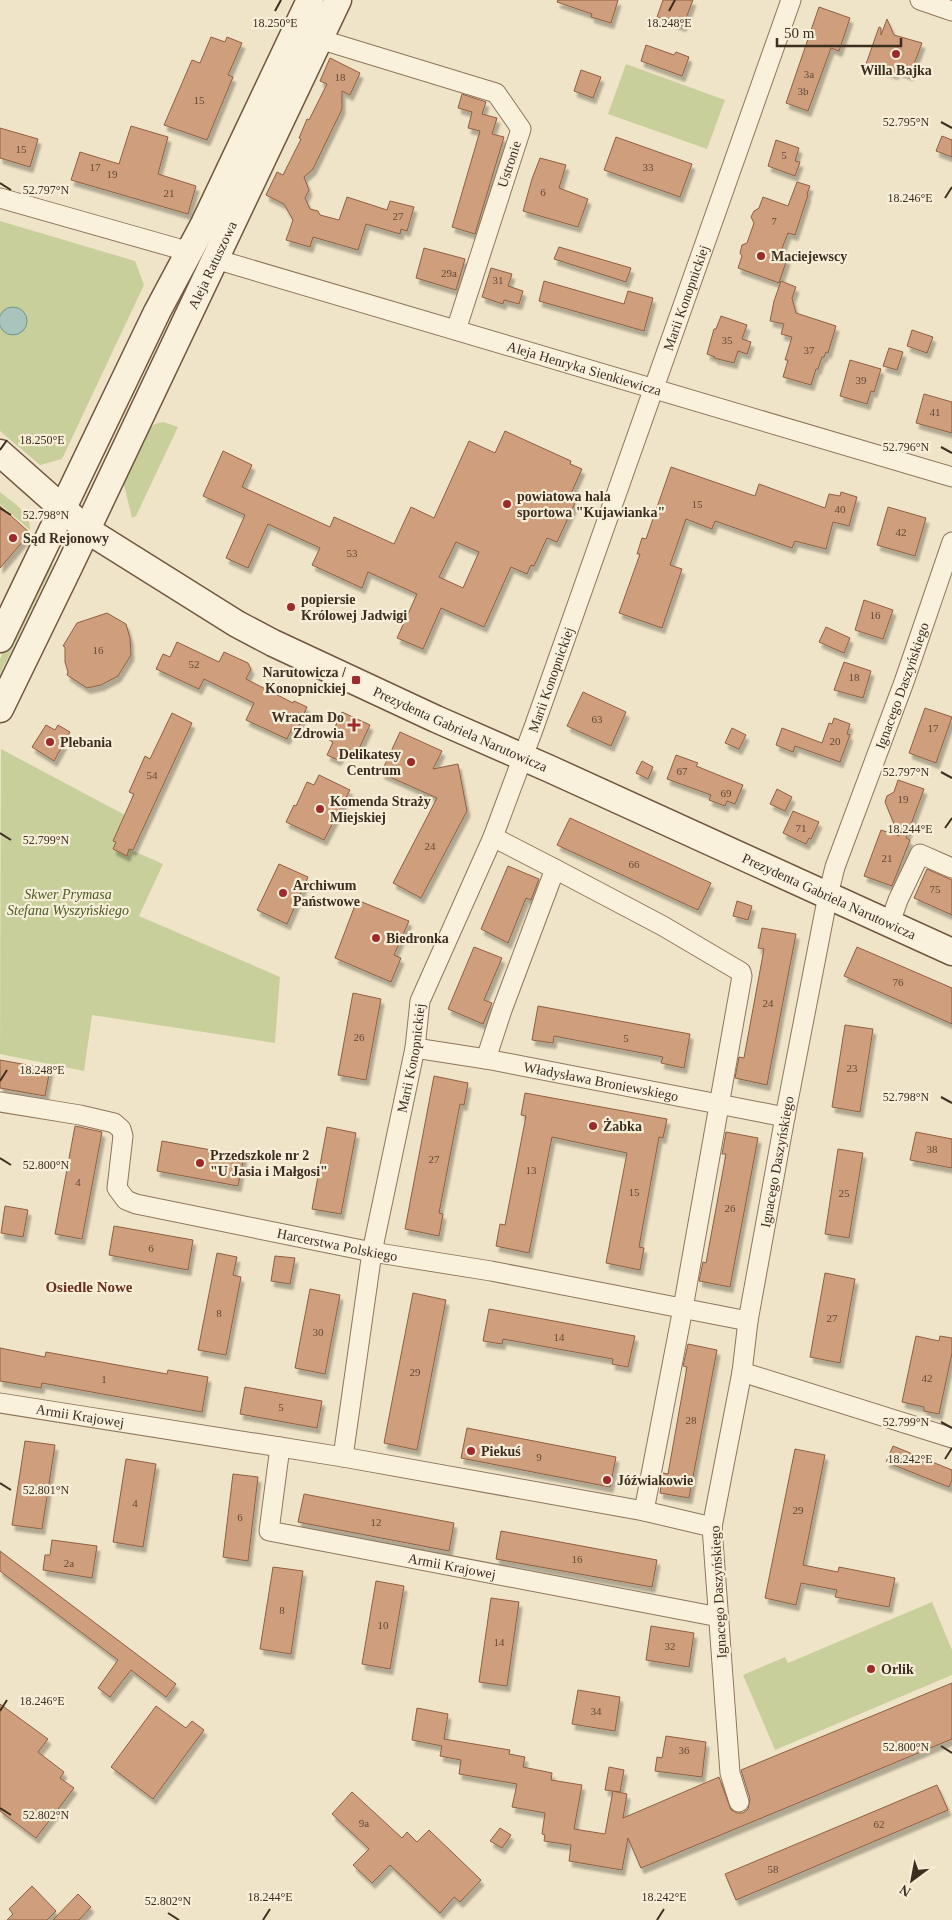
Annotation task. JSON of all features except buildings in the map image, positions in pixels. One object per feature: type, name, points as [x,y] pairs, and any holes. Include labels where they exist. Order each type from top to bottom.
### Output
[{"type":"street","name":"Aleja Ratuszowa","points":[[0,639],[157,312],[190,252],[310,0]]},
{"type":"street","name":"Aleja Ratuszowa","points":[[0,709],[87,530],[338,0]]},
{"type":"street","name":"Marii Konopnickiej","points":[[343,1457],[372,1252],[415,1048],[420,1001],[493,837],[791,0]]},
{"type":"street","points":[[920,0],[952,11]]},
{"type":"street","name":"Ustronie","points":[[319,39],[496,93],[520,128],[456,330]]},
{"type":"street","points":[[0,198],[190,252]]},
{"type":"street","name":"Aleja Henryka Sienkiewicza","points":[[215,259],[952,477]]},
{"type":"street","name":"Prezydenta Gabriela Narutowicza","points":[[0,453],[87,530],[237,624],[272,643],[952,952]]},
{"type":"street","name":"Ignacego Daszyńskiego","points":[[739,1802],[730,1773],[712,1527],[742,1372],[748,1321],[785,1117],[828,895],[835,867],[904,682],[952,542]]},
{"type":"street","points":[[493,837],[663,926],[741,972],[683,1308],[644,1512]]},
{"type":"street","points":[[890,923],[898,900],[920,854],[952,868]]},
{"type":"street","points":[[486,1059],[502,1010],[555,869]]},
{"type":"street","name":"Władysława Broniewskiego","points":[[415,1048],[486,1059],[785,1117]]},
{"type":"street","name":"Harcerstwa Polskiego","points":[[0,1102],[80,1115],[114,1123],[119,1126],[123,1136],[117,1185],[119,1193],[130,1202],[372,1252],[491,1271],[748,1321]]},
{"type":"street","points":[[742,1372],[952,1438]]},
{"type":"street","name":"Armii Krajowej","points":[[0,1403],[343,1457],[644,1512],[712,1527]]},
{"type":"street","name":"Armii Krajowej","points":[[280,1447],[269,1531],[718,1617]]},
{"type":"green space","points":[[626,64],[725,100],[707,149],[608,114]]},
{"type":"green space","points":[[0,221],[135,261],[144,285],[62,459],[40,465],[0,431]]},
{"type":"green space","points":[[163,422],[178,427],[136,516],[132,518],[124,485],[120,482],[145,432],[155,424]]},
{"type":"green space","points":[[0,492],[24,513],[30,530],[0,504]]},
{"type":"green space","points":[[47,562],[53,565],[0,674],[0,659]]},
{"type":"green space","name":"Skwer Prymasa Stefana Wyszyńskiego","points":[[1,749],[125,815],[113,841],[116,842],[113,849],[126,855],[129,849],[163,864],[139,916],[280,977],[275,1043],[92,1015],[84,1071],[0,1054]]},
{"type":"green space","name":"Orlik","points":[[932,1602],[952,1650],[952,1675],[775,1750],[743,1675],[785,1657],[788,1663]]},
{"type":"water","points":[[13,307],[23,311],[27,321],[23,331],[13,335],[3,331],[-1,321],[3,311]]},
{"type":"place","name":"Willa Bajka","points":[[896,54]]},
{"type":"place","name":"Maciejewscy","points":[[761,256]]},
{"type":"place","name":"powiatowa hala sportowa \"Kujawianka\"","points":[[507,504]]},
{"type":"place","name":"Sąd Rejonowy","points":[[13,538]]},
{"type":"place","name":"popiersie Królowej Jadwigi","points":[[291,607]]},
{"type":"place","name":"Narutowicza / Konopnickiej","points":[[356,680]]},
{"type":"place","name":"Wracam Do Zdrowia","points":[[354,725]]},
{"type":"place","name":"Plebania","points":[[50,742]]},
{"type":"place","name":"Delikatesy Centrum","points":[[411,762]]},
{"type":"place","name":"Komenda Straży Miejskiej","points":[[320,809]]},
{"type":"place","name":"Archiwum Państwowe","points":[[283,893]]},
{"type":"place","name":"Biedronka","points":[[376,938]]},
{"type":"place","name":"Żabka","points":[[593,1126]]},
{"type":"place","name":"Przedszkole nr 2 \"U Jasia i Małgosi\"","points":[[200,1163]]},
{"type":"place","name":"Piekuś","points":[[471,1451]]},
{"type":"place","name":"Jóźwiakowie","points":[[607,1480]]},
{"type":"place","name":"Orlik","points":[[871,1669]]},
{"type":"district","name":"Osiedle Nowe","points":[[89,1287]]}]
